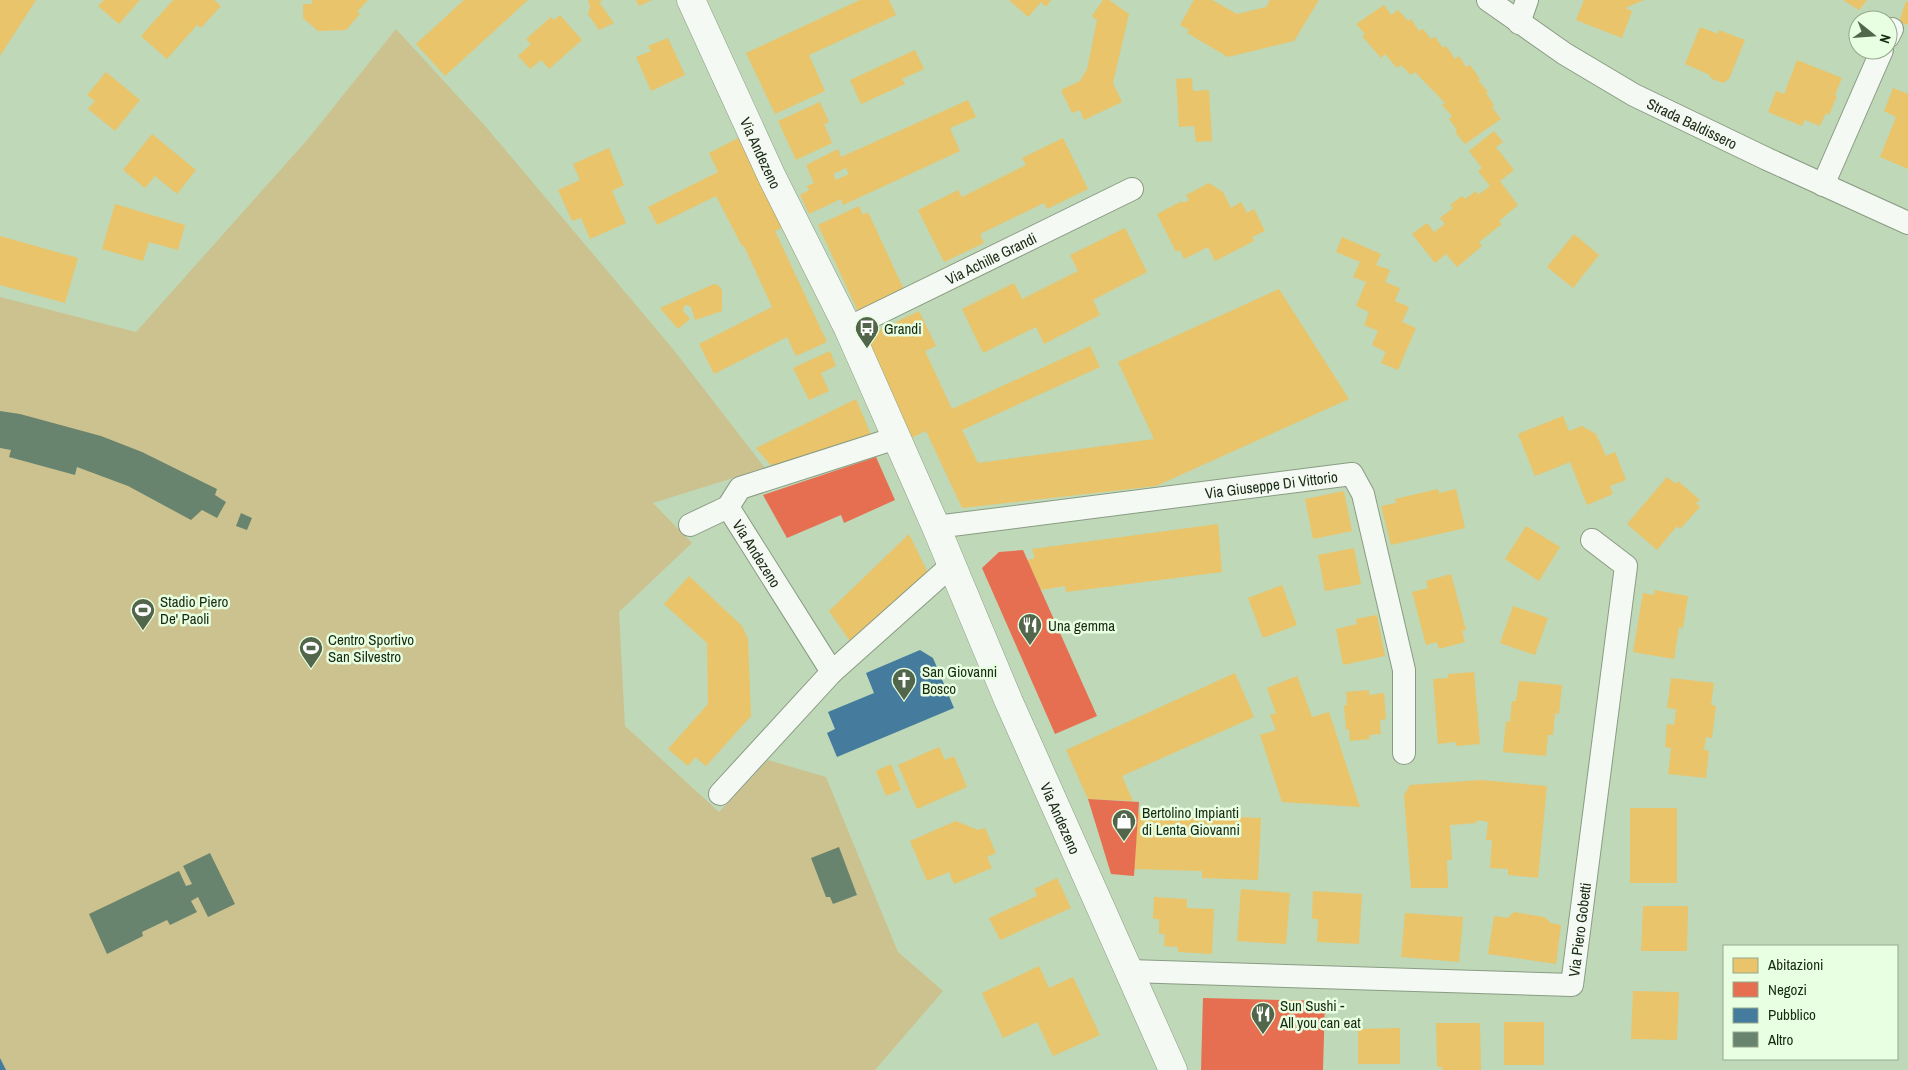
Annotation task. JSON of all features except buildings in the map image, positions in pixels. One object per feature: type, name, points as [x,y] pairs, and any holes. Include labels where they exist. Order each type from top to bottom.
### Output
[{"type":"main road","name":"Via Andezeno","points":[[691,0],[772,177],[848,328],[936,527],[1009,702],[1173,1070]]},
{"type":"street","name":"Strada Baldissero","points":[[1488,0],[1565,54],[1634,95],[1908,223]]},
{"type":"street","points":[[1519,23],[1527,0]]},
{"type":"street","points":[[1823,184],[1878,60]]},
{"type":"street","name":"Via Achille Grandi","points":[[848,328],[1132,189]]},
{"type":"street","name":"Via Andezeno","points":[[832,672],[728,507],[740,488],[896,438]]},
{"type":"street","name":"Via Giuseppe Di Vittorio","points":[[936,527],[1352,474],[1363,494],[1404,670],[1404,753]]},
{"type":"street","points":[[690,525],[728,507]]},
{"type":"street","name":"Via Piero Gobetti","points":[[1129,971],[1572,984],[1626,566],[1592,540]]},
{"type":"street","points":[[720,794],[832,672],[952,565]]},
{"type":"shaded area","name":"Centro Sportivo San Silvestro","points":[[396,29],[486,127],[673,349],[765,468],[653,503],[692,543],[619,612],[625,726],[719,812],[768,760],[826,777],[898,952],[943,991],[875,1070],[0,1070],[0,297],[136,332],[308,139]]},
{"type":"place","name":"Grandi","points":[[867,349]]},
{"type":"place","name":"Stadio Piero De' Paoli","points":[[143,631]]},
{"type":"place","name":"Una gemma","points":[[1030,646]]},
{"type":"place","name":"Centro Sportivo San Silvestro","points":[[311,669]]},
{"type":"place","name":"San Giovanni Bosco","points":[[904,701]]},
{"type":"place","name":"Bertolino Impianti di Lenta Giovanni","points":[[1124,842]]},
{"type":"place","name":"Sun Sushi - All you can eat","points":[[1263,1035]]}]
